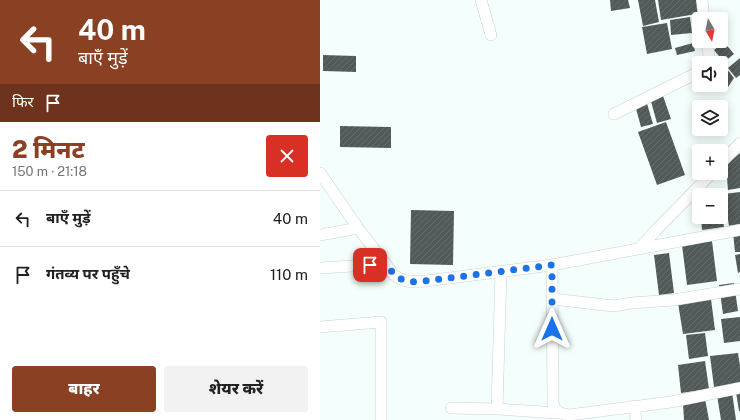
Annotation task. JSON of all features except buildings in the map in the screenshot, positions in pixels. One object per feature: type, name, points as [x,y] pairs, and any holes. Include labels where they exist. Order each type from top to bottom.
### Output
[{"type":"street","points":[[480,0],[491,35]]},
{"type":"street","points":[[702,0],[703,12]]},
{"type":"street","points":[[614,114],[692,75]]},
{"type":"street","points":[[728,156],[740,143]]},
{"type":"street","points":[[320,173],[324,186],[393,274],[402,280],[409,282],[552,265],[740,230]]},
{"type":"street","points":[[640,248],[705,180]]},
{"type":"street","points":[[320,234],[358,228]]},
{"type":"street","points":[[320,268],[386,264]]},
{"type":"street","points":[[552,265],[553,407],[558,413]]},
{"type":"street","points":[[497,409],[501,271]]},
{"type":"street","points":[[552,299],[614,306],[631,303],[674,300],[740,290]]},
{"type":"street","points":[[320,327],[381,322],[381,420]]},
{"type":"street","points":[[451,408],[497,409],[569,415],[671,402],[740,388]]},
{"type":"street","points":[[634,406],[636,420]]},
{"type":"route","points":[[370,265],[386,264],[398,278],[409,282],[417,282],[552,265],[552,329]]}]
